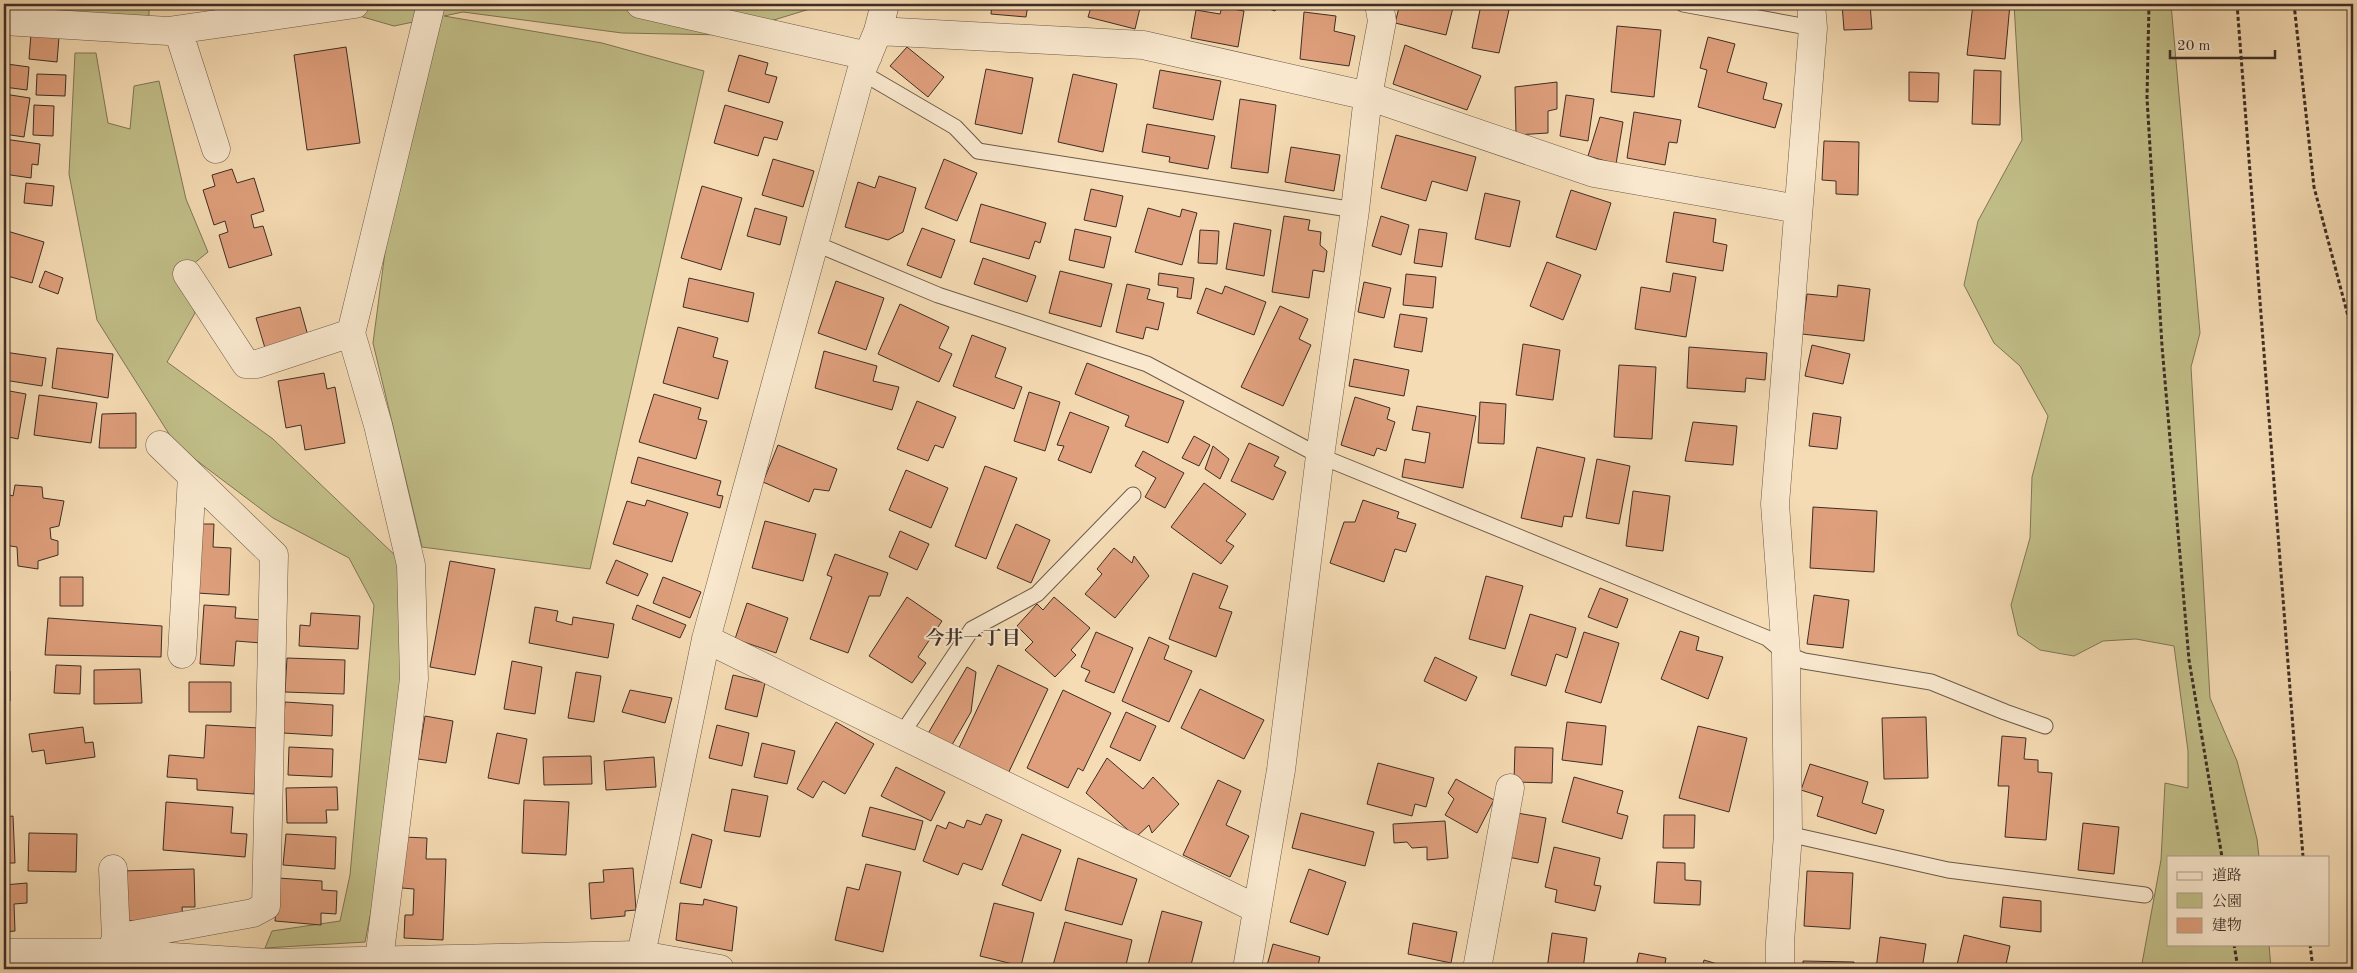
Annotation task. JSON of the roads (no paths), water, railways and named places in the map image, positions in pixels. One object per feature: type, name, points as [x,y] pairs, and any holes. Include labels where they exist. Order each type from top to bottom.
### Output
[{"type":"street","points":[[4,22],[168,31],[355,4]]},
{"type":"street","points":[[379,960],[414,679],[411,566],[378,425],[351,333],[431,4]]},
{"type":"street","points":[[640,4],[869,53],[1143,45],[1368,96],[1594,174],[1798,209]]},
{"type":"street","points":[[641,962],[706,639],[814,243],[885,4]]},
{"type":"street","points":[[1247,969],[1281,770],[1320,456],[1355,210],[1368,96],[1382,21],[1379,4]]},
{"type":"street","points":[[1780,969],[1780,942],[1788,834],[1786,654],[1775,504],[1812,16]]},
{"type":"street","points":[[178,30],[216,149]]},
{"type":"street","points":[[187,274],[246,364],[257,364],[351,333]]},
{"type":"street","points":[[112,953],[254,913],[266,906],[274,555],[160,445]]},
{"type":"street","points":[[182,654],[192,476]]},
{"type":"street","points":[[706,639],[1256,908]]},
{"type":"street","points":[[1477,969],[1510,788]]},
{"type":"street","points":[[112,953],[113,869]]},
{"type":"street","points":[[4,953],[112,953],[268,963],[379,960],[641,962],[720,969]]},
{"type":"lane","points":[[1683,4],[1812,16]]},
{"type":"lane","points":[[869,53],[955,127],[978,151],[1355,210]]},
{"type":"lane","points":[[814,243],[938,294],[1147,364],[1320,456],[1767,638],[1786,654],[1804,661],[1931,682],[2045,726]]},
{"type":"lane","points":[[901,735],[972,629],[1037,594],[1133,495]]},
{"type":"lane","points":[[1788,834],[1948,870],[2145,895]]},
{"type":"district","name":"今井一丁目","points":[[973,639]]}]
